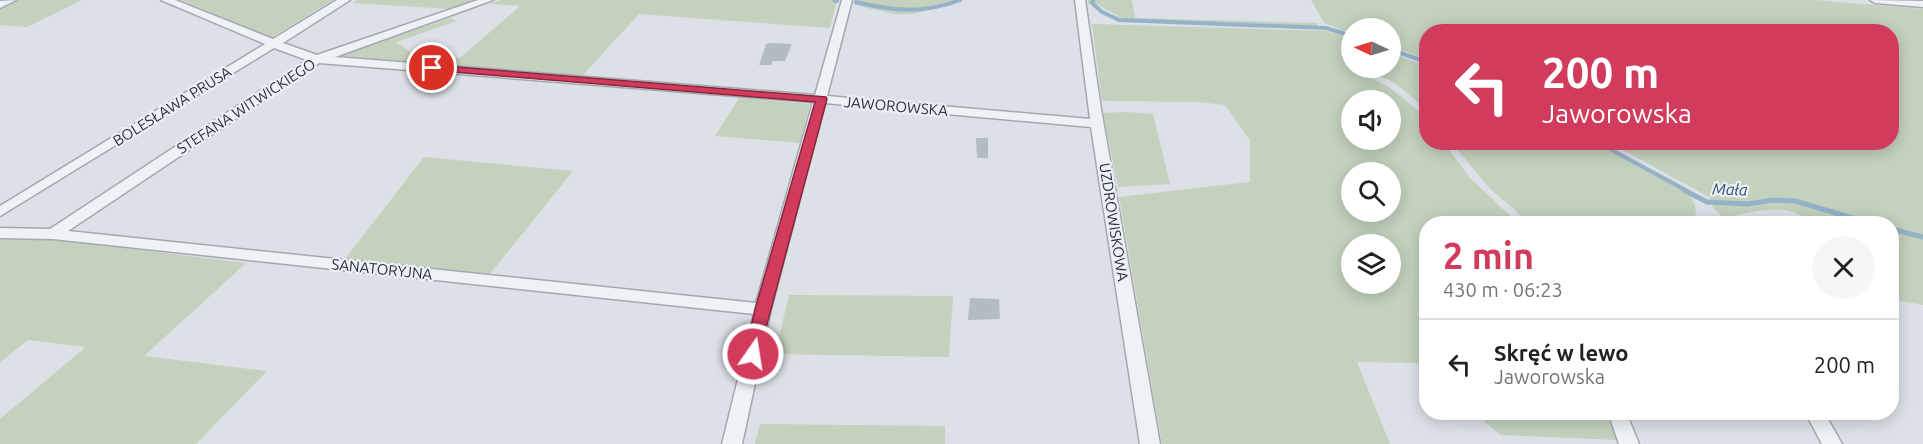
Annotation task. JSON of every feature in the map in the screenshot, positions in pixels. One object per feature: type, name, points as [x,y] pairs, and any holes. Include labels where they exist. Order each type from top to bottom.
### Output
[{"type":"street","points":[[0,5],[11,0]]},
{"type":"street","name":"JAWOROWSKA","points":[[166,0],[296,53],[317,59],[822,99],[1098,124]]},
{"type":"street","name":"BOLESŁAWA PRUSA","points":[[0,212],[345,0]]},
{"type":"street","name":"STEFANA WITWICKIEGO","points":[[53,234],[317,59],[488,0]]},
{"type":"street","points":[[732,444],[763,309],[822,99],[847,0]]},
{"type":"street","name":"UZDROWISKOWA","points":[[1080,0],[1150,444]]},
{"type":"street","points":[[1875,0],[1923,4]]},
{"type":"street","name":"SANATORYJNA","points":[[0,233],[53,234],[763,309]]},
{"type":"street","points":[[1620,420],[1629,444]]},
{"type":"street","points":[[1818,420],[1832,444]]},
{"type":"green space","points":[[18,0],[82,0],[27,27],[0,25],[0,8]]},
{"type":"green space","points":[[180,0],[333,0],[272,37]]},
{"type":"green space","points":[[357,0],[476,0],[450,9],[352,3]]},
{"type":"green space","points":[[501,0],[837,0],[830,28],[639,14],[582,76],[339,56],[450,18],[457,21],[396,42],[413,54],[460,58],[520,6],[490,4]]},
{"type":"green space","points":[[856,0],[964,0],[913,14],[894,14],[854,5]]},
{"type":"green space","points":[[1088,0],[1132,0],[1135,18],[1318,23],[1317,26],[1136,21],[1121,18],[1097,4],[1088,4]]},
{"type":"green space","points":[[1311,0],[1814,0],[1923,9],[1923,305],[1899,300],[1899,216],[1800,216],[1791,211],[1768,210],[1721,216],[1712,206],[1709,197],[1623,150],[1899,150],[1899,24],[1419,24],[1419,56],[1401,50],[1401,18],[1341,18],[1341,29],[1324,23]]},
{"type":"green space","points":[[1092,24],[1328,31],[1341,36],[1341,78],[1371,78],[1393,90],[1341,90],[1341,150],[1401,150],[1401,97],[1419,111],[1419,150],[1449,150],[1470,178],[1511,216],[1419,216],[1419,366],[1418,363],[1357,362],[1390,444],[1162,444],[1119,197],[1250,182],[1250,140],[1225,105],[1198,102],[1102,101]]},
{"type":"green space","points":[[1401,57],[1419,63],[1419,103],[1407,93],[1384,78],[1401,78]]},
{"type":"green space","points":[[739,98],[810,104],[800,143],[715,136]]},
{"type":"green space","points":[[1103,113],[1153,114],[1170,184],[1118,187]]},
{"type":"green space","points":[[1458,150],[1615,150],[1685,187],[1695,205],[1696,216],[1521,216],[1489,188]]},
{"type":"green space","points":[[424,157],[573,171],[489,275],[345,259]]},
{"type":"green space","points":[[36,237],[246,263],[144,356],[267,371],[196,444],[0,444],[0,419],[86,347],[28,340],[0,362],[0,240]]},
{"type":"green space","points":[[789,295],[953,296],[949,357],[775,354]]},
{"type":"green space","points":[[1483,420],[1609,420],[1617,440],[1501,435]]},
{"type":"green space","points":[[760,424],[945,426],[945,444],[755,444]]},
{"type":"building","points":[[766,44],[792,44],[785,61],[773,61],[771,65],[759,65]]},
{"type":"building","points":[[976,138],[988,138],[988,158],[977,158]]},
{"type":"building","points":[[970,298],[999,299],[1000,319],[968,320]]},
{"type":"waterway","name":"Mała","points":[[856,2],[908,10],[934,7],[960,0]]},
{"type":"waterway","name":"Mała","points":[[1093,0],[1092,3],[1102,12],[1119,20],[1326,28],[1341,33]]},
{"type":"waterway","name":"Mała","points":[[1401,53],[1419,59]]},
{"type":"waterway","name":"Mała","points":[[1612,150],[1687,191]]},
{"type":"waterway","name":"Mała","points":[[1684,190],[1707,202],[1748,204],[1773,200],[1795,201],[1846,216]]},
{"type":"waterway","name":"Mała","points":[[1899,231],[1923,237]]},
{"type":"route","points":[[432,68],[822,99],[763,309],[753,354]]}]
